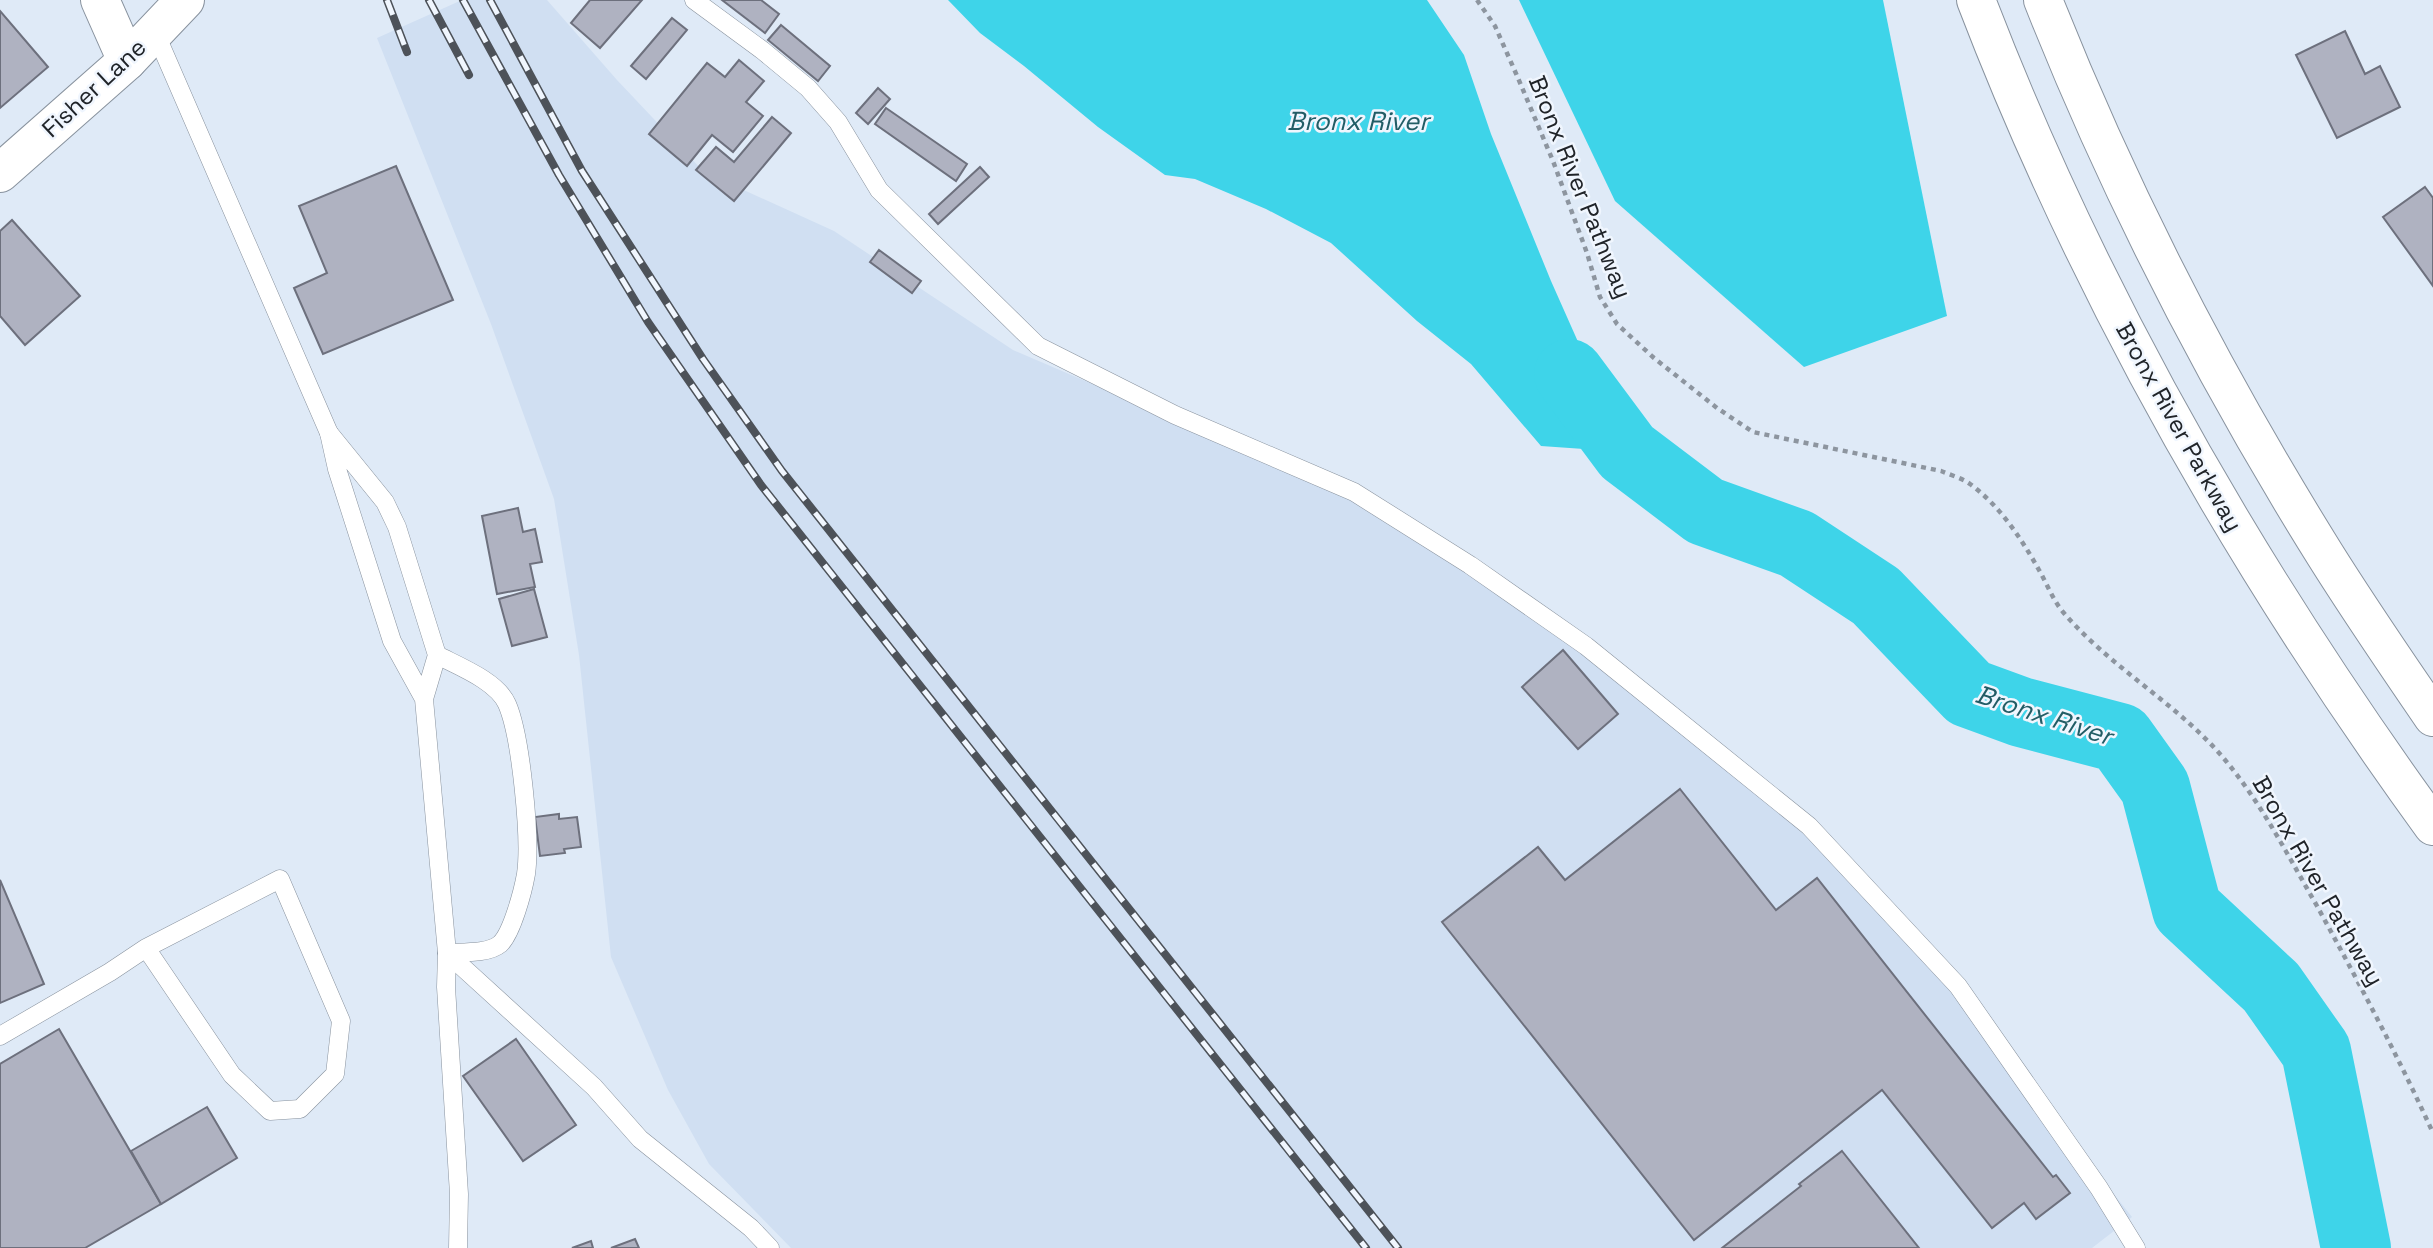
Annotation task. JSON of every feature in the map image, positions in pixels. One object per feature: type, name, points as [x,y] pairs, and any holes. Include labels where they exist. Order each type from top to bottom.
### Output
[{"type":"main road","points":[[100,0],[127,61]]},
{"type":"main road","name":"Fisher Lane","points":[[0,173],[127,61],[185,0]]},
{"type":"main road","name":"Bronx River Parkway","points":[[1976,0],[2051,182],[2112,308],[2173,421],[2288,615],[2433,826]]},
{"type":"main road","points":[[2043,0],[2123,184],[2218,371],[2325,554],[2433,717]]},
{"type":"lane","points":[[694,0],[762,50],[808,89],[838,122],[879,190],[1038,346],[1175,415],[1354,492],[1401,521],[1470,565],[1586,646],[1809,826],[1958,986],[2099,1188],[2131,1246]]},
{"type":"lane","points":[[155,32],[330,433],[337,469],[392,642],[424,699]]},
{"type":"lane","points":[[330,433],[385,502],[397,527],[437,655],[424,699],[447,953],[446,986],[459,1194],[458,1248]]},
{"type":"lane","points":[[437,655],[481,677],[506,702],[518,745],[526,825],[526,872],[514,919],[500,944],[485,950],[447,953]]},
{"type":"lane","points":[[0,1036],[146,948],[280,879],[341,1021],[335,1074],[300,1109],[270,1111],[232,1075],[146,948]]},
{"type":"lane","points":[[447,953],[594,1087],[640,1139],[751,1228],[770,1248]]},
{"type":"path","name":"Bronx River Pathway","points":[[1477,0],[1495,26],[1518,78],[1557,172],[1600,297],[1617,324],[1654,358],[1717,408],[1753,432],[1941,471],[1969,483],[1994,506],[2020,536],[2062,610],[2103,651],[2191,725],[2220,754],[2250,792],[2328,926],[2406,1073],[2433,1133]]},
{"type":"shaded area","points":[[462,0],[547,0],[617,80],[704,172],[834,231],[1013,350],[1190,426],[1336,484],[1573,645],[1735,772],[1890,912],[2132,1217],[2092,1248],[791,1248],[709,1164],[668,1090],[611,957],[579,655],[554,499],[491,324],[377,38]]},
{"type":"water","name":"Bronx River","points":[[948,0],[1427,0],[1464,55],[1491,134],[1551,281],[1627,452],[1541,446],[1471,364],[1417,321],[1331,243],[1266,209],[1195,179],[1165,175],[1098,127],[980,33]]},
{"type":"water","points":[[1519,0],[1883,0],[1947,316],[1804,367],[1615,201]]},
{"type":"building","points":[[590,0],[642,0],[600,48],[571,23]]},
{"type":"building","points":[[722,0],[761,0],[779,14],[765,33]]},
{"type":"building","points":[[0,11],[48,67],[0,108]]},
{"type":"building","points":[[672,18],[687,30],[646,79],[631,66]]},
{"type":"building","points":[[781,25],[830,66],[818,81],[768,40]]},
{"type":"building","points":[[2345,31],[2365,74],[2380,66],[2400,107],[2337,138],[2296,55]]},
{"type":"building","points":[[739,60],[764,81],[746,102],[763,116],[733,152],[712,135],[687,166],[649,134],[707,63],[725,77]]},
{"type":"building","points":[[878,88],[890,99],[868,124],[856,113]]},
{"type":"building","points":[[886,108],[967,164],[956,181],[875,124]]},
{"type":"building","points":[[772,117],[791,133],[734,201],[696,170],[716,147],[734,162]]},
{"type":"building","points":[[396,166],[453,300],[323,354],[294,288],[327,273],[299,206]]},
{"type":"building","points":[[980,167],[989,177],[938,224],[929,214]]},
{"type":"building","points":[[2425,187],[2433,198],[2433,286],[2383,217]]},
{"type":"building","points":[[12,220],[80,296],[25,345],[0,316],[0,231]]},
{"type":"building","points":[[879,250],[921,281],[912,293],[870,262]]},
{"type":"building","points":[[518,508],[523,532],[535,529],[542,562],[530,564],[535,587],[497,594],[482,516]]},
{"type":"building","points":[[534,589],[547,637],[512,646],[499,599]]},
{"type":"building","points":[[1563,650],[1618,714],[1578,749],[1522,687]]},
{"type":"building","points":[[1680,789],[1776,910],[1817,878],[2053,1177],[2056,1175],[2070,1193],[2036,1219],[2024,1203],[1992,1228],[1882,1090],[1694,1240],[1442,922],[1538,847],[1565,880]]},
{"type":"building","points":[[559,814],[559,819],[577,817],[581,847],[564,849],[565,853],[540,856],[535,817]]},
{"type":"building","points":[[0,880],[44,984],[0,1003]]},
{"type":"building","points":[[59,1029],[161,1204],[85,1248],[0,1248],[0,1064]]},
{"type":"building","points":[[516,1039],[576,1125],[523,1161],[463,1076]]},
{"type":"building","points":[[207,1107],[237,1158],[161,1204],[131,1151]]},
{"type":"building","points":[[1842,1151],[1919,1248],[1722,1248],[1801,1186],[1799,1184]]},
{"type":"building","points":[[635,1239],[639,1248],[611,1248]]},
{"type":"building","points":[[591,1241],[593,1248],[572,1248]]},
{"type":"waterway","name":"Bronx River","points":[[1569,374],[1627,452],[1705,511],[1797,544],[1876,596],[1969,693],[2021,712],[2120,738],[2155,787],[2187,909],[2271,987],[2316,1051],[2356,1248]]},
{"type":"railway","points":[[387,0],[407,52]]},
{"type":"railway","points":[[429,0],[469,75]]},
{"type":"railway","points":[[463,0],[559,175],[648,322],[761,485],[1366,1248]]},
{"type":"railway","points":[[490,0],[582,171],[703,359],[782,471],[1398,1248]]}]
